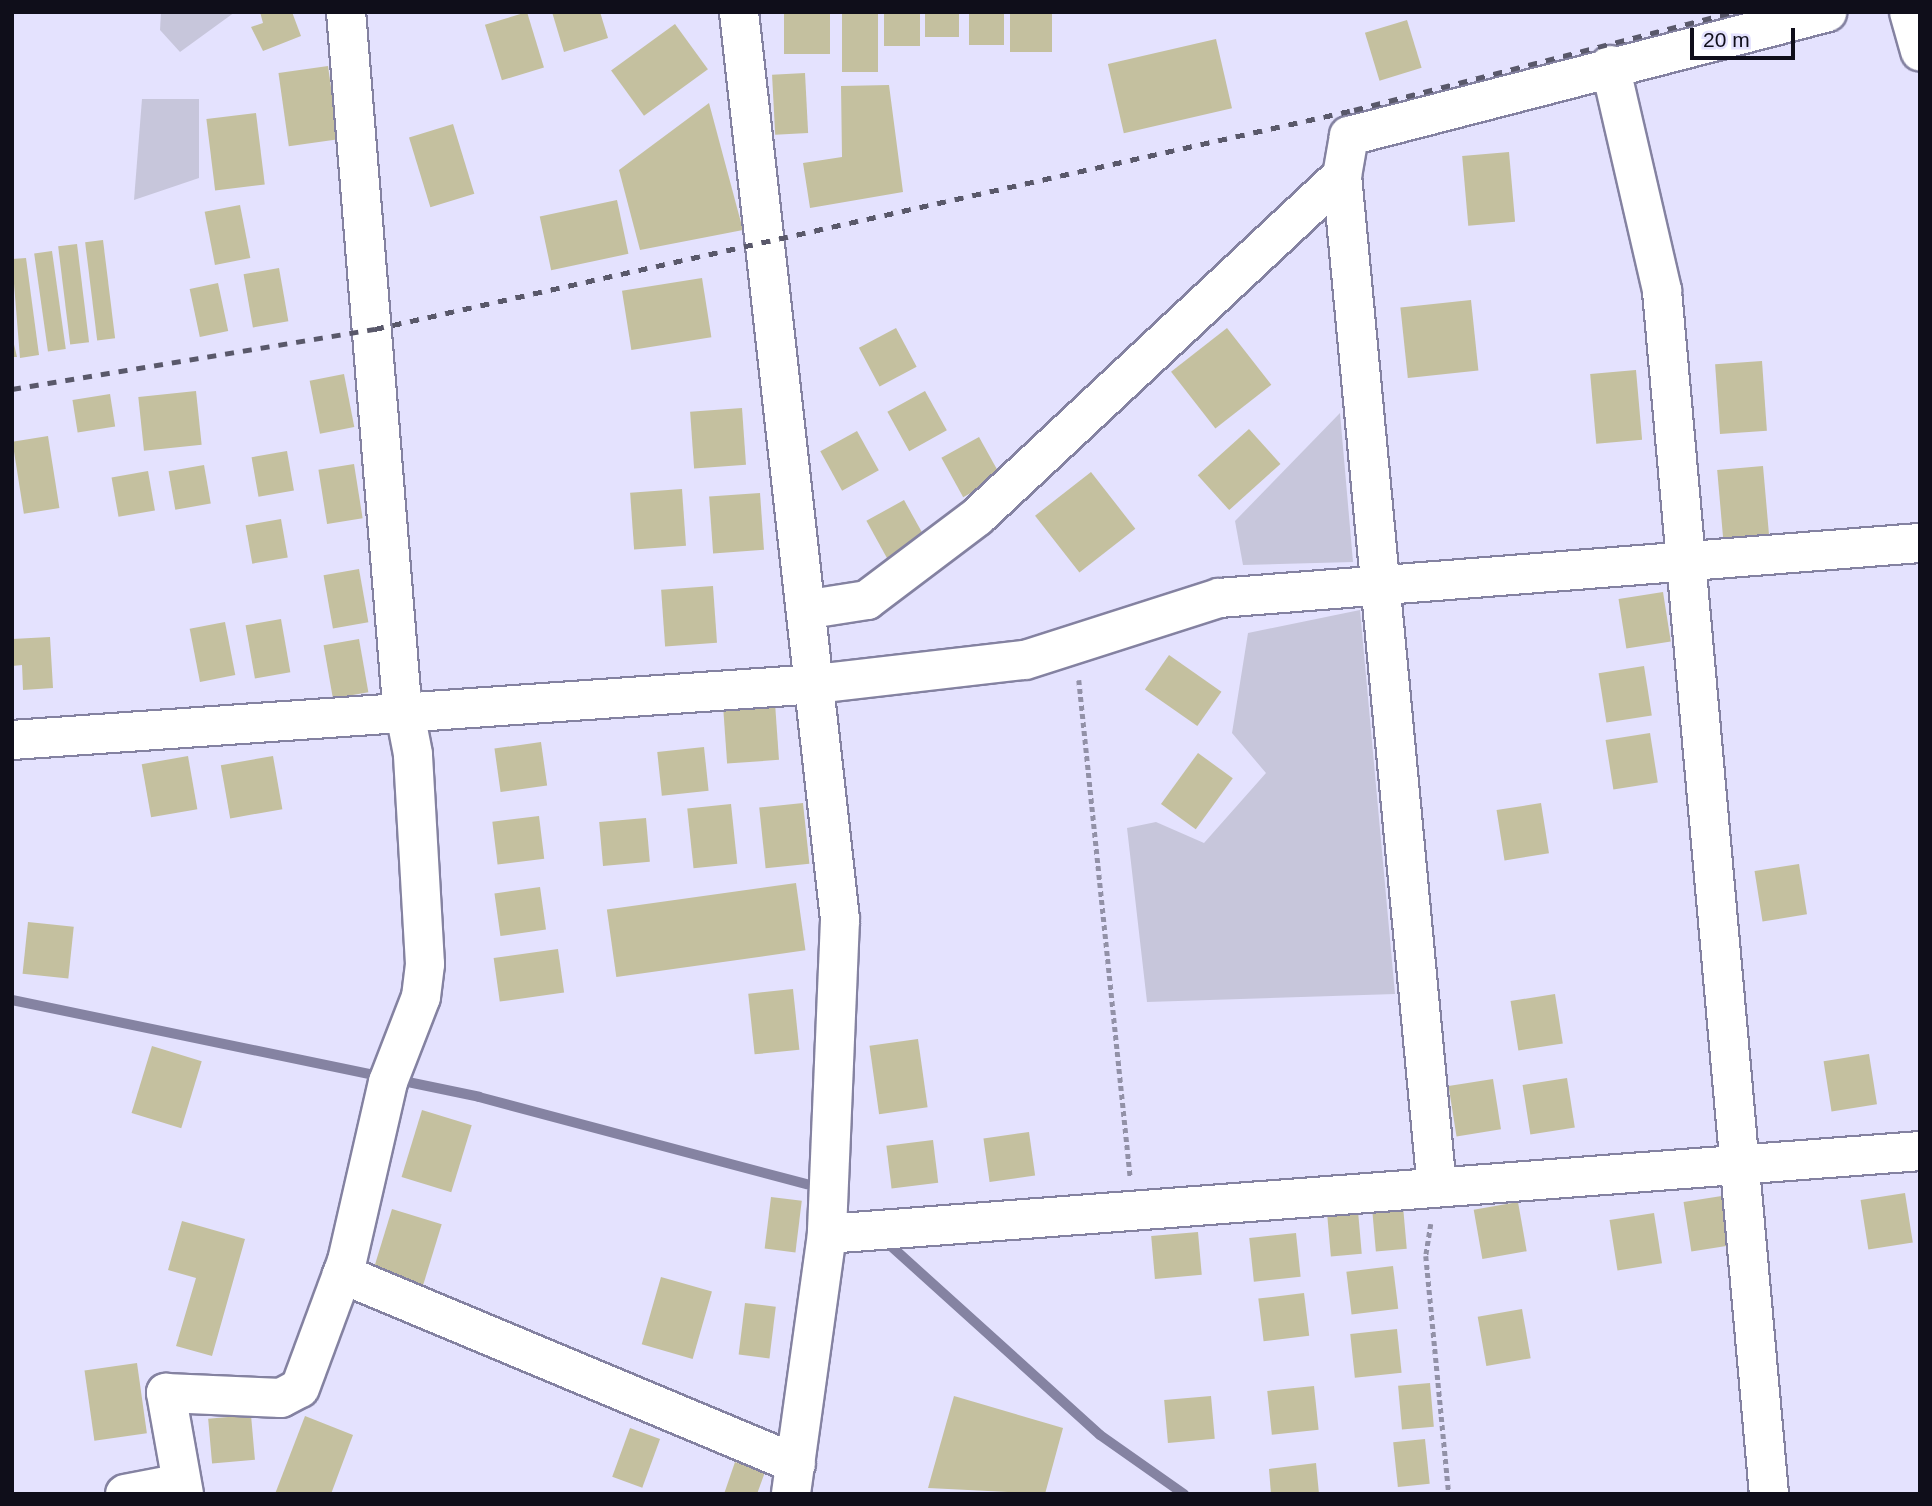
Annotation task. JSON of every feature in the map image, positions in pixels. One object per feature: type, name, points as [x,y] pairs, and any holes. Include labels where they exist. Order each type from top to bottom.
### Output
[{"type":"street","points":[[125,1494],[180,1489],[166,1393],[281,1398],[300,1388],[342,1274],[390,1074],[421,997],[425,964],[409,709],[401,692],[346,12]]},
{"type":"street","points":[[342,1274],[793,1479],[827,1234],[840,920],[810,608],[761,244],[739,12]]},
{"type":"street","points":[[1437,1188],[1377,586],[1342,176],[1349,136],[1610,65],[1827,12]]},
{"type":"street","points":[[1909,12],[1920,51]]},
{"type":"street","points":[[1610,65],[1662,291],[1685,565],[1742,1162],[1769,1494]]},
{"type":"street","points":[[810,608],[867,600],[977,517],[1342,176]]},
{"type":"street","points":[[12,740],[409,709],[816,684],[1025,660],[1219,598],[1685,565],[1920,543]]},
{"type":"street","points":[[827,1234],[1742,1162],[1920,1151]]},
{"type":"path","points":[[1077,644],[1128,1163],[1138,1209]]},
{"type":"path","points":[[1437,1188],[1426,1256],[1449,1494]]},
{"type":"shaded area","points":[[161,12],[235,12],[180,52],[160,30]]},
{"type":"shaded area","points":[[142,99],[199,99],[199,178],[134,200]]},
{"type":"shaded area","points":[[1340,413],[1353,562],[1243,565],[1235,521]]},
{"type":"shaded area","points":[[1360,610],[1395,994],[1147,1002],[1127,828],[1156,822],[1204,843],[1266,773],[1232,733],[1248,633]]},
{"type":"building","points":[[260,12],[292,12],[301,36],[263,51],[251,27],[263,23]]},
{"type":"building","points":[[527,12],[544,67],[502,80],[485,25]]},
{"type":"building","points":[[552,12],[600,12],[608,38],[564,52]]},
{"type":"building","points":[[784,12],[830,12],[830,54],[784,54]]},
{"type":"building","points":[[842,12],[878,12],[878,72],[842,72]]},
{"type":"building","points":[[884,12],[920,12],[920,46],[884,46]]},
{"type":"building","points":[[925,12],[959,12],[959,37],[925,37]]},
{"type":"building","points":[[969,12],[1004,12],[1004,45],[969,45]]},
{"type":"building","points":[[1010,12],[1052,12],[1052,52],[1010,52]]},
{"type":"building","points":[[1407,20],[1422,68],[1380,81],[1365,33]]},
{"type":"building","points":[[675,24],[708,69],[644,116],[611,70]]},
{"type":"building","points":[[1216,39],[1232,108],[1124,133],[1108,64]]},
{"type":"building","points":[[328,66],[338,139],[289,146],[278,73]]},
{"type":"building","points":[[805,73],[808,133],[775,135],[772,75]]},
{"type":"building","points":[[889,85],[903,192],[810,208],[803,163],[842,157],[841,86]]},
{"type":"building","points":[[709,103],[743,230],[640,250],[619,170]]},
{"type":"building","points":[[256,113],[265,184],[215,191],[206,119]]},
{"type":"building","points":[[453,124],[474,194],[430,207],[409,137]]},
{"type":"building","points":[[1509,152],[1515,222],[1468,226],[1462,156]]},
{"type":"building","points":[[617,200],[628,254],[551,270],[540,216]]},
{"type":"building","points":[[240,205],[250,258],[215,265],[205,212]]},
{"type":"building","points":[[103,240],[115,338],[97,340],[85,242]]},
{"type":"building","points":[[77,244],[89,342],[70,345],[58,246]]},
{"type":"building","points":[[52,251],[66,349],[48,352],[34,254]]},
{"type":"building","points":[[26,258],[39,355],[20,358],[12,259]]},
{"type":"building","points":[[279,268],[288,321],[253,327],[244,274]]},
{"type":"building","points":[[702,278],[711,337],[631,350],[622,291]]},
{"type":"building","points":[[218,283],[228,331],[200,337],[190,289]]},
{"type":"building","points":[[1471,300],[1478,371],[1408,378],[1400,307]]},
{"type":"building","points":[[896,328],[917,367],[880,387],[859,348]]},
{"type":"building","points":[[1227,328],[1271,385],[1215,428],[1171,372]]},
{"type":"building","points":[[12,336],[17,357],[12,357]]},
{"type":"building","points":[[1762,361],[1767,431],[1720,434],[1715,364]]},
{"type":"building","points":[[1636,370],[1642,440],[1596,444],[1590,374]]},
{"type":"building","points":[[344,374],[354,427],[320,434],[310,381]]},
{"type":"building","points":[[196,391],[202,445],[144,451],[138,397]]},
{"type":"building","points":[[925,391],[947,430],[909,451],[887,412]]},
{"type":"building","points":[[110,394],[115,427],[78,433],[72,400]]},
{"type":"building","points":[[742,408],[746,465],[694,468],[690,412]]},
{"type":"building","points":[[1249,429],[1280,464],[1229,510],[1198,475]]},
{"type":"building","points":[[857,431],[879,470],[842,491],[820,451]]},
{"type":"building","points":[[48,436],[59,508],[24,514],[12,442]]},
{"type":"building","points":[[979,437],[1001,476],[963,497],[941,458]]},
{"type":"building","points":[[287,451],[294,490],[258,497],[252,457]]},
{"type":"building","points":[[354,464],[363,518],[327,524],[318,470]]},
{"type":"building","points":[[204,465],[211,503],[175,510],[169,471]]},
{"type":"building","points":[[1763,466],[1769,536],[1723,540],[1717,470]]},
{"type":"building","points":[[148,471],[155,510],[119,517],[112,477]]},
{"type":"building","points":[[1091,472],[1135,529],[1079,572],[1035,516]]},
{"type":"building","points":[[682,489],[686,546],[634,549],[630,493]]},
{"type":"building","points":[[760,493],[764,550],[713,553],[709,497]]},
{"type":"building","points":[[904,500],[926,539],[888,560],[866,521]]},
{"type":"building","points":[[281,519],[288,557],[252,564],[246,525]]},
{"type":"building","points":[[359,569],[368,622],[333,628],[324,575]]},
{"type":"building","points":[[713,586],[717,643],[665,646],[661,590]]},
{"type":"building","points":[[1663,592],[1671,641],[1626,648],[1619,599]]},
{"type":"building","points":[[281,619],[290,672],[255,678],[246,625]]},
{"type":"building","points":[[225,622],[235,675],[200,682],[190,629]]},
{"type":"building","points":[[50,637],[53,688],[23,690],[22,665],[12,666],[12,639]]},
{"type":"building","points":[[359,639],[368,692],[333,698],[324,645]]},
{"type":"building","points":[[1169,655],[1221,692],[1197,726],[1145,689]]},
{"type":"building","points":[[1644,666],[1652,715],[1606,723],[1599,673]]},
{"type":"building","points":[[775,703],[779,760],[727,763],[723,707]]},
{"type":"building","points":[[1650,733],[1658,782],[1613,789],[1606,740]]},
{"type":"building","points":[[541,742],[547,786],[501,792],[494,749]]},
{"type":"building","points":[[704,747],[709,791],[662,796],[657,752]]},
{"type":"building","points":[[1198,753],[1233,778],[1196,829],[1161,804]]},
{"type":"building","points":[[188,756],[197,809],[151,817],[142,764]]},
{"type":"building","points":[[273,756],[282,809],[230,818],[221,765]]},
{"type":"building","points":[[803,803],[809,864],[766,868],[759,808]]},
{"type":"building","points":[[1541,803],[1549,853],[1505,860],[1497,810]]},
{"type":"building","points":[[731,804],[737,864],[694,868],[687,809]]},
{"type":"building","points":[[539,816],[544,859],[498,864],[492,822]]},
{"type":"building","points":[[646,818],[650,862],[603,866],[599,822]]},
{"type":"building","points":[[1799,864],[1807,914],[1763,921],[1755,871]]},
{"type":"building","points":[[796,883],[805,950],[616,977],[607,910]]},
{"type":"building","points":[[540,887],[546,930],[500,936],[494,893]]},
{"type":"building","points":[[28,922],[74,927],[68,979],[23,974]]},
{"type":"building","points":[[558,949],[564,993],[500,1002],[494,958]]},
{"type":"building","points":[[793,989],[799,1050],[755,1054],[748,994]]},
{"type":"building","points":[[1555,994],[1563,1043],[1518,1050],[1511,1001]]},
{"type":"building","points":[[918,1039],[928,1107],[879,1114],[869,1046]]},
{"type":"building","points":[[152,1046],[202,1061],[181,1128],[132,1113]]},
{"type":"building","points":[[1869,1054],[1877,1104],[1832,1112],[1824,1061]]},
{"type":"building","points":[[1567,1078],[1575,1127],[1530,1134],[1523,1085]]},
{"type":"building","points":[[1493,1079],[1501,1129],[1457,1136],[1449,1086]]},
{"type":"building","points":[[422,1110],[472,1125],[451,1192],[402,1177]]},
{"type":"building","points":[[1029,1132],[1035,1176],[990,1182],[983,1138]]},
{"type":"building","points":[[933,1140],[938,1183],[892,1188],[886,1146]]},
{"type":"building","points":[[1905,1193],[1913,1242],[1868,1249],[1861,1200]]},
{"type":"building","points":[[1728,1195],[1736,1244],[1691,1251],[1684,1202]]},
{"type":"building","points":[[771,1197],[802,1201],[795,1252],[765,1249]]},
{"type":"building","points":[[1518,1202],[1527,1251],[1482,1259],[1474,1210]]},
{"type":"building","points":[[1403,1206],[1407,1249],[1376,1252],[1372,1209]]},
{"type":"building","points":[[392,1209],[442,1224],[421,1291],[372,1276]]},
{"type":"building","points":[[1358,1211],[1362,1254],[1331,1257],[1327,1214]]},
{"type":"building","points":[[1654,1213],[1662,1263],[1618,1270],[1610,1220]]},
{"type":"building","points":[[182,1221],[245,1239],[212,1356],[176,1346],[196,1278],[168,1270]]},
{"type":"building","points":[[1198,1232],[1202,1275],[1155,1279],[1151,1236]]},
{"type":"building","points":[[1296,1233],[1301,1277],[1254,1282],[1249,1238]]},
{"type":"building","points":[[1393,1266],[1398,1309],[1352,1314],[1346,1272]]},
{"type":"building","points":[[661,1277],[712,1292],[693,1359],[642,1344]]},
{"type":"building","points":[[1304,1293],[1309,1336],[1264,1341],[1258,1299]]},
{"type":"building","points":[[745,1303],[776,1307],[769,1358],[739,1355]]},
{"type":"building","points":[[1522,1309],[1531,1358],[1486,1366],[1478,1317]]},
{"type":"building","points":[[1397,1329],[1402,1373],[1355,1378],[1350,1334]]},
{"type":"building","points":[[137,1363],[147,1433],[94,1441],[85,1370]]},
{"type":"building","points":[[1430,1383],[1434,1427],[1402,1430],[1398,1386]]},
{"type":"building","points":[[1314,1386],[1319,1430],[1272,1435],[1267,1391]]},
{"type":"building","points":[[954,1396],[1063,1428],[1045,1494],[928,1488]]},
{"type":"building","points":[[1211,1396],[1215,1439],[1168,1443],[1164,1400]]},
{"type":"building","points":[[251,1415],[255,1460],[212,1464],[208,1419]]},
{"type":"building","points":[[305,1416],[353,1435],[331,1494],[275,1494]]},
{"type":"building","points":[[630,1428],[660,1439],[642,1488],[612,1477]]},
{"type":"building","points":[[1425,1439],[1430,1484],[1398,1487],[1393,1442]]},
{"type":"building","points":[[735,1462],[765,1472],[757,1494],[724,1494]]},
{"type":"building","points":[[1316,1463],[1319,1494],[1271,1494],[1269,1469]]},
{"type":"waterway","points":[[12,1000],[479,1097],[807,1184]]},
{"type":"waterway","points":[[892,1247],[1100,1435],[1184,1494]]},
{"type":"railway","points":[[12,389],[375,329],[1354,110],[1733,12]]}]
